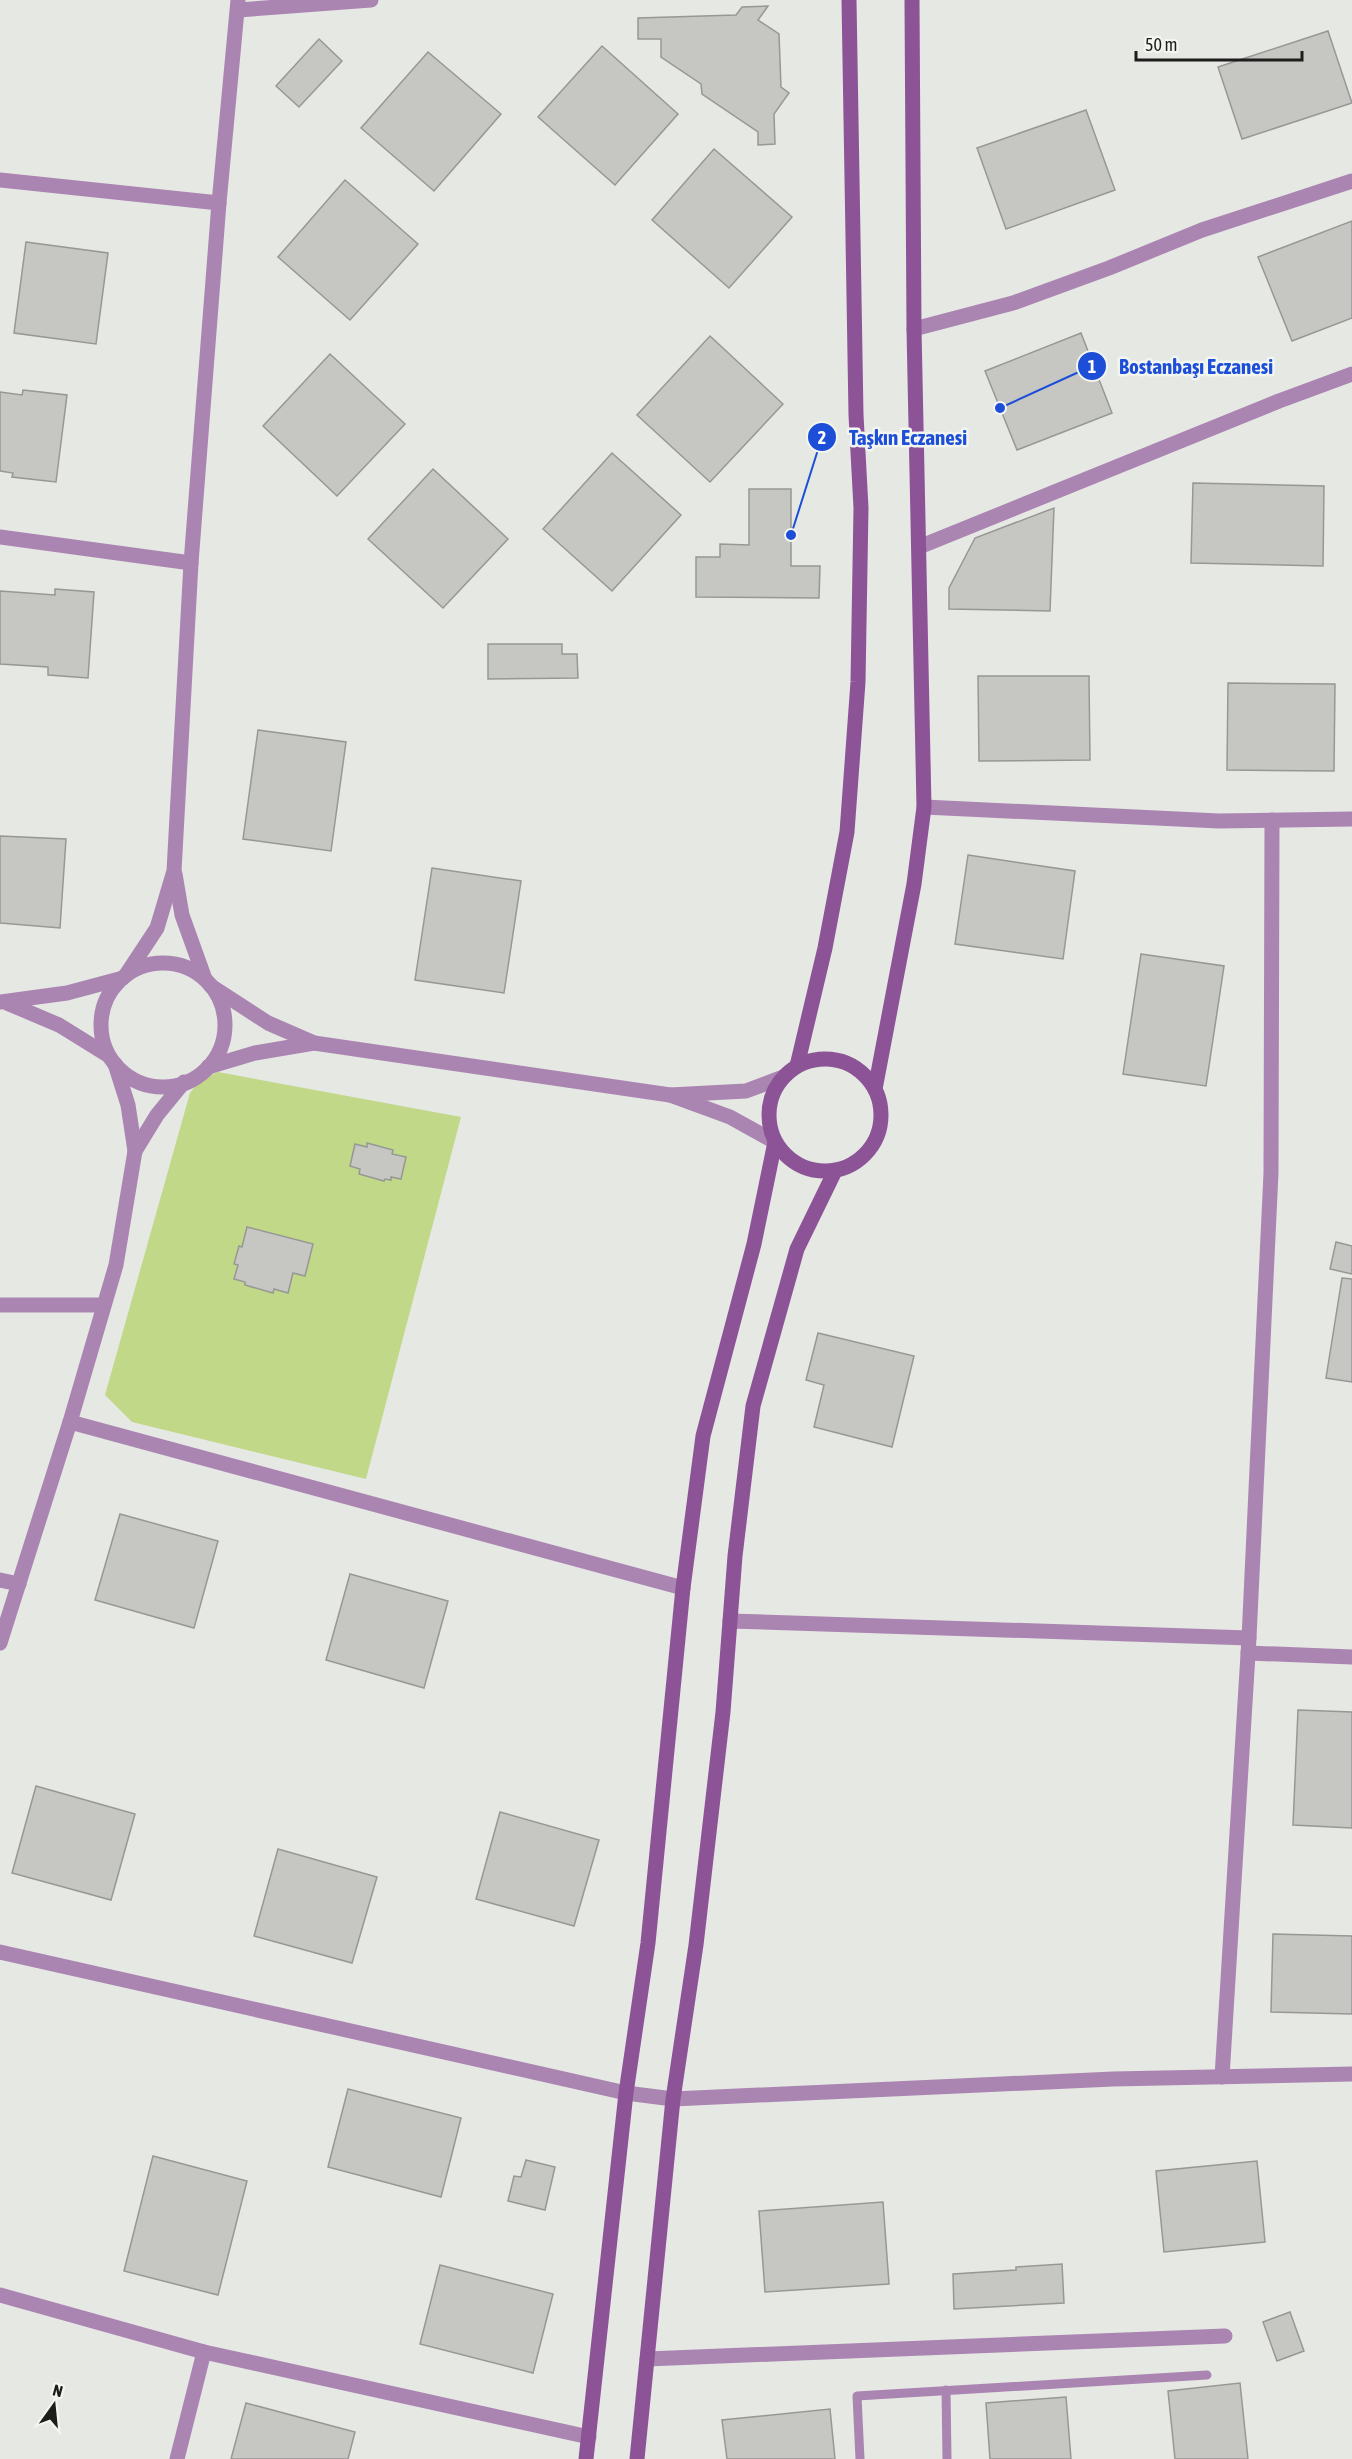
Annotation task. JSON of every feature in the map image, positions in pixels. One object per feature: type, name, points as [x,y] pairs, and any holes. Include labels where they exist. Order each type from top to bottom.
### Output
[{"type":"main road","points":[[797,1066],[825,948],[847,831],[858,682],[861,508],[856,415],[849,0]]},
{"type":"main road","points":[[875,1089],[914,884],[924,807],[914,328],[912,0]]},
{"type":"main road","points":[[832,1059],[849,1065],[864,1075],[875,1089],[881,1106],[881,1123],[876,1140],[866,1154],[853,1165],[835,1171],[817,1172],[800,1166],[785,1156],[774,1142],[769,1126],[768,1108],[773,1091],[783,1077],[797,1066],[814,1060],[832,1059]]},
{"type":"main road","points":[[586,2459],[626,2093],[648,1943],[683,1588],[703,1436],[754,1244],[774,1142]]},
{"type":"main road","points":[[637,2459],[673,2099],[696,1945],[723,1712],[735,1556],[753,1406],[797,1249],[835,1171]]},
{"type":"street","points":[[0,1643],[70,1422],[116,1265],[135,1151],[128,1105],[112,1060],[103,1043],[101,1025],[104,1004],[114,986],[125,976],[157,928],[174,871],[191,563],[219,203],[238,5],[371,0]]},
{"type":"street","points":[[0,180],[219,203]]},
{"type":"street","points":[[914,328],[1013,303],[1109,268],[1202,230],[1352,181]]},
{"type":"street","points":[[920,547],[1268,405],[1352,374]]},
{"type":"street","points":[[0,537],[191,563]]},
{"type":"street","points":[[924,807],[1219,821],[1352,819]]},
{"type":"street","points":[[1222,2077],[1249,1646],[1271,1173],[1272,820]]},
{"type":"street","points":[[3,1003],[59,1025],[112,1060],[123,1072],[138,1082],[155,1086],[173,1086],[190,1081],[208,1067],[216,1057],[223,1042],[225,1020],[220,999],[208,983],[182,915],[174,871]]},
{"type":"street","points":[[3,1003],[68,993],[125,976],[149,964],[170,963],[191,969],[268,1023],[314,1043],[670,1095],[746,1091],[783,1077]]},
{"type":"street","points":[[208,1067],[255,1053],[314,1043]]},
{"type":"street","points":[[135,1151],[157,1115],[184,1082]]},
{"type":"street","points":[[670,1095],[730,1117],[774,1142]]},
{"type":"street","points":[[0,1305],[104,1305]]},
{"type":"street","points":[[70,1422],[683,1588]]},
{"type":"street","points":[[0,1580],[19,1584]]},
{"type":"street","points":[[730,1621],[1249,1646],[1352,1657]]},
{"type":"street","points":[[0,1952],[626,2093],[673,2099],[1113,2079],[1352,2074]]},
{"type":"street","points":[[0,2295],[204,2352],[589,2438]]},
{"type":"street","points":[[647,2359],[1225,2336]]},
{"type":"street","points":[[177,2459],[204,2352]]},
{"type":"lane","points":[[860,2459],[857,2397],[1207,2375]]},
{"type":"lane","points":[[946,2390],[947,2459]]},
{"type":"green space","points":[[218,1072],[461,1117],[366,1479],[132,1422],[105,1395],[190,1093],[199,1081]]},
{"type":"building","points":[[768,6],[758,20],[779,34],[781,87],[789,93],[774,114],[775,144],[758,145],[758,132],[702,94],[701,84],[661,57],[661,39],[638,39],[638,18],[736,15],[742,7]]},
{"type":"building","points":[[1328,31],[1352,103],[1242,139],[1218,67]]},
{"type":"building","points":[[319,39],[342,61],[299,107],[276,86]]},
{"type":"building","points":[[602,46],[678,114],[615,185],[538,117]]},
{"type":"building","points":[[428,52],[501,114],[434,191],[361,128]]},
{"type":"building","points":[[1086,110],[1115,190],[1006,229],[977,148]]},
{"type":"building","points":[[714,149],[792,217],[729,288],[652,220]]},
{"type":"building","points":[[345,180],[418,244],[350,320],[278,257]]},
{"type":"building","points":[[1352,221],[1352,318],[1292,341],[1258,257]]},
{"type":"building","points":[[26,242],[108,253],[96,344],[14,333]]},
{"type":"building","points":[[1081,333],[1112,413],[1017,450],[985,371]]},
{"type":"building","points":[[710,336],[783,404],[710,482],[637,415]]},
{"type":"building","points":[[330,354],[405,424],[337,496],[263,426]]},
{"type":"building","points":[[23,390],[67,395],[56,482],[12,477],[13,473],[0,471],[0,392],[22,395]]},
{"type":"building","points":[[612,453],[681,515],[612,591],[543,529]]},
{"type":"building","points":[[433,469],[508,539],[443,608],[368,539]]},
{"type":"building","points":[[1193,483],[1324,486],[1323,566],[1191,563]]},
{"type":"building","points":[[749,489],[791,489],[791,566],[820,566],[819,598],[696,597],[696,557],[720,557],[720,544],[749,545]]},
{"type":"building","points":[[1054,508],[1050,611],[949,609],[949,588],[975,538]]},
{"type":"building","points":[[55,589],[94,592],[88,678],[48,675],[48,667],[0,664],[0,591],[55,595]]},
{"type":"building","points":[[488,644],[562,644],[562,654],[577,654],[578,678],[488,679]]},
{"type":"building","points":[[978,676],[1089,676],[1090,760],[979,761]]},
{"type":"building","points":[[1228,683],[1335,684],[1334,771],[1227,770]]},
{"type":"building","points":[[258,730],[346,742],[331,851],[243,839]]},
{"type":"building","points":[[0,836],[66,839],[60,928],[0,923]]},
{"type":"building","points":[[968,855],[1075,871],[1063,959],[955,944]]},
{"type":"building","points":[[432,868],[521,881],[504,993],[415,980]]},
{"type":"building","points":[[1141,954],[1224,966],[1206,1086],[1123,1074]]},
{"type":"building","points":[[367,1143],[393,1150],[392,1154],[406,1157],[401,1179],[391,1177],[391,1180],[385,1179],[384,1181],[359,1174],[360,1169],[350,1166],[355,1144],[367,1147]]},
{"type":"building","points":[[247,1227],[313,1244],[305,1276],[293,1273],[288,1293],[274,1289],[273,1293],[245,1285],[245,1282],[234,1279],[238,1265],[234,1264],[239,1246],[242,1247]]},
{"type":"building","points":[[1336,1242],[1352,1246],[1352,1274],[1330,1269]]},
{"type":"building","points":[[1342,1278],[1352,1279],[1352,1382],[1326,1378]]},
{"type":"building","points":[[818,1333],[914,1356],[892,1447],[814,1427],[824,1385],[806,1380]]},
{"type":"building","points":[[120,1514],[218,1541],[194,1628],[95,1600]]},
{"type":"building","points":[[350,1574],[448,1601],[424,1688],[326,1660]]},
{"type":"building","points":[[1298,1710],[1352,1712],[1352,1828],[1293,1825]]},
{"type":"building","points":[[36,1786],[135,1814],[111,1900],[12,1873]]},
{"type":"building","points":[[500,1812],[599,1840],[574,1926],[476,1899]]},
{"type":"building","points":[[278,1849],[377,1877],[352,1963],[254,1936]]},
{"type":"building","points":[[1273,1934],[1352,1936],[1352,2014],[1271,2012]]},
{"type":"building","points":[[348,2089],[461,2118],[441,2197],[328,2167]]},
{"type":"building","points":[[153,2156],[247,2181],[218,2295],[124,2271]]},
{"type":"building","points":[[526,2160],[555,2167],[545,2210],[508,2201],[514,2176],[521,2177]]},
{"type":"building","points":[[1257,2161],[1265,2242],[1164,2252],[1156,2171]]},
{"type":"building","points":[[883,2202],[889,2284],[765,2292],[759,2211]]},
{"type":"building","points":[[1062,2264],[1064,2303],[954,2309],[953,2274]]},
{"type":"building","points":[[440,2265],[553,2294],[533,2373],[420,2344]]},
{"type":"building","points":[[1290,2312],[1304,2351],[1277,2361],[1263,2322]]},
{"type":"building","points":[[1240,2383],[1248,2459],[1175,2459],[1168,2391]]},
{"type":"building","points":[[1066,2397],[1071,2459],[990,2459],[986,2403]]},
{"type":"building","points":[[246,2403],[355,2432],[348,2459],[231,2459]]},
{"type":"building","points":[[830,2409],[835,2459],[727,2459],[722,2420]]},
{"type":"place","name":"Bostanbaşı Eczanesi","points":[[1000,408]]},
{"type":"place","name":"Taşkın Eczanesi","points":[[791,535]]}]
